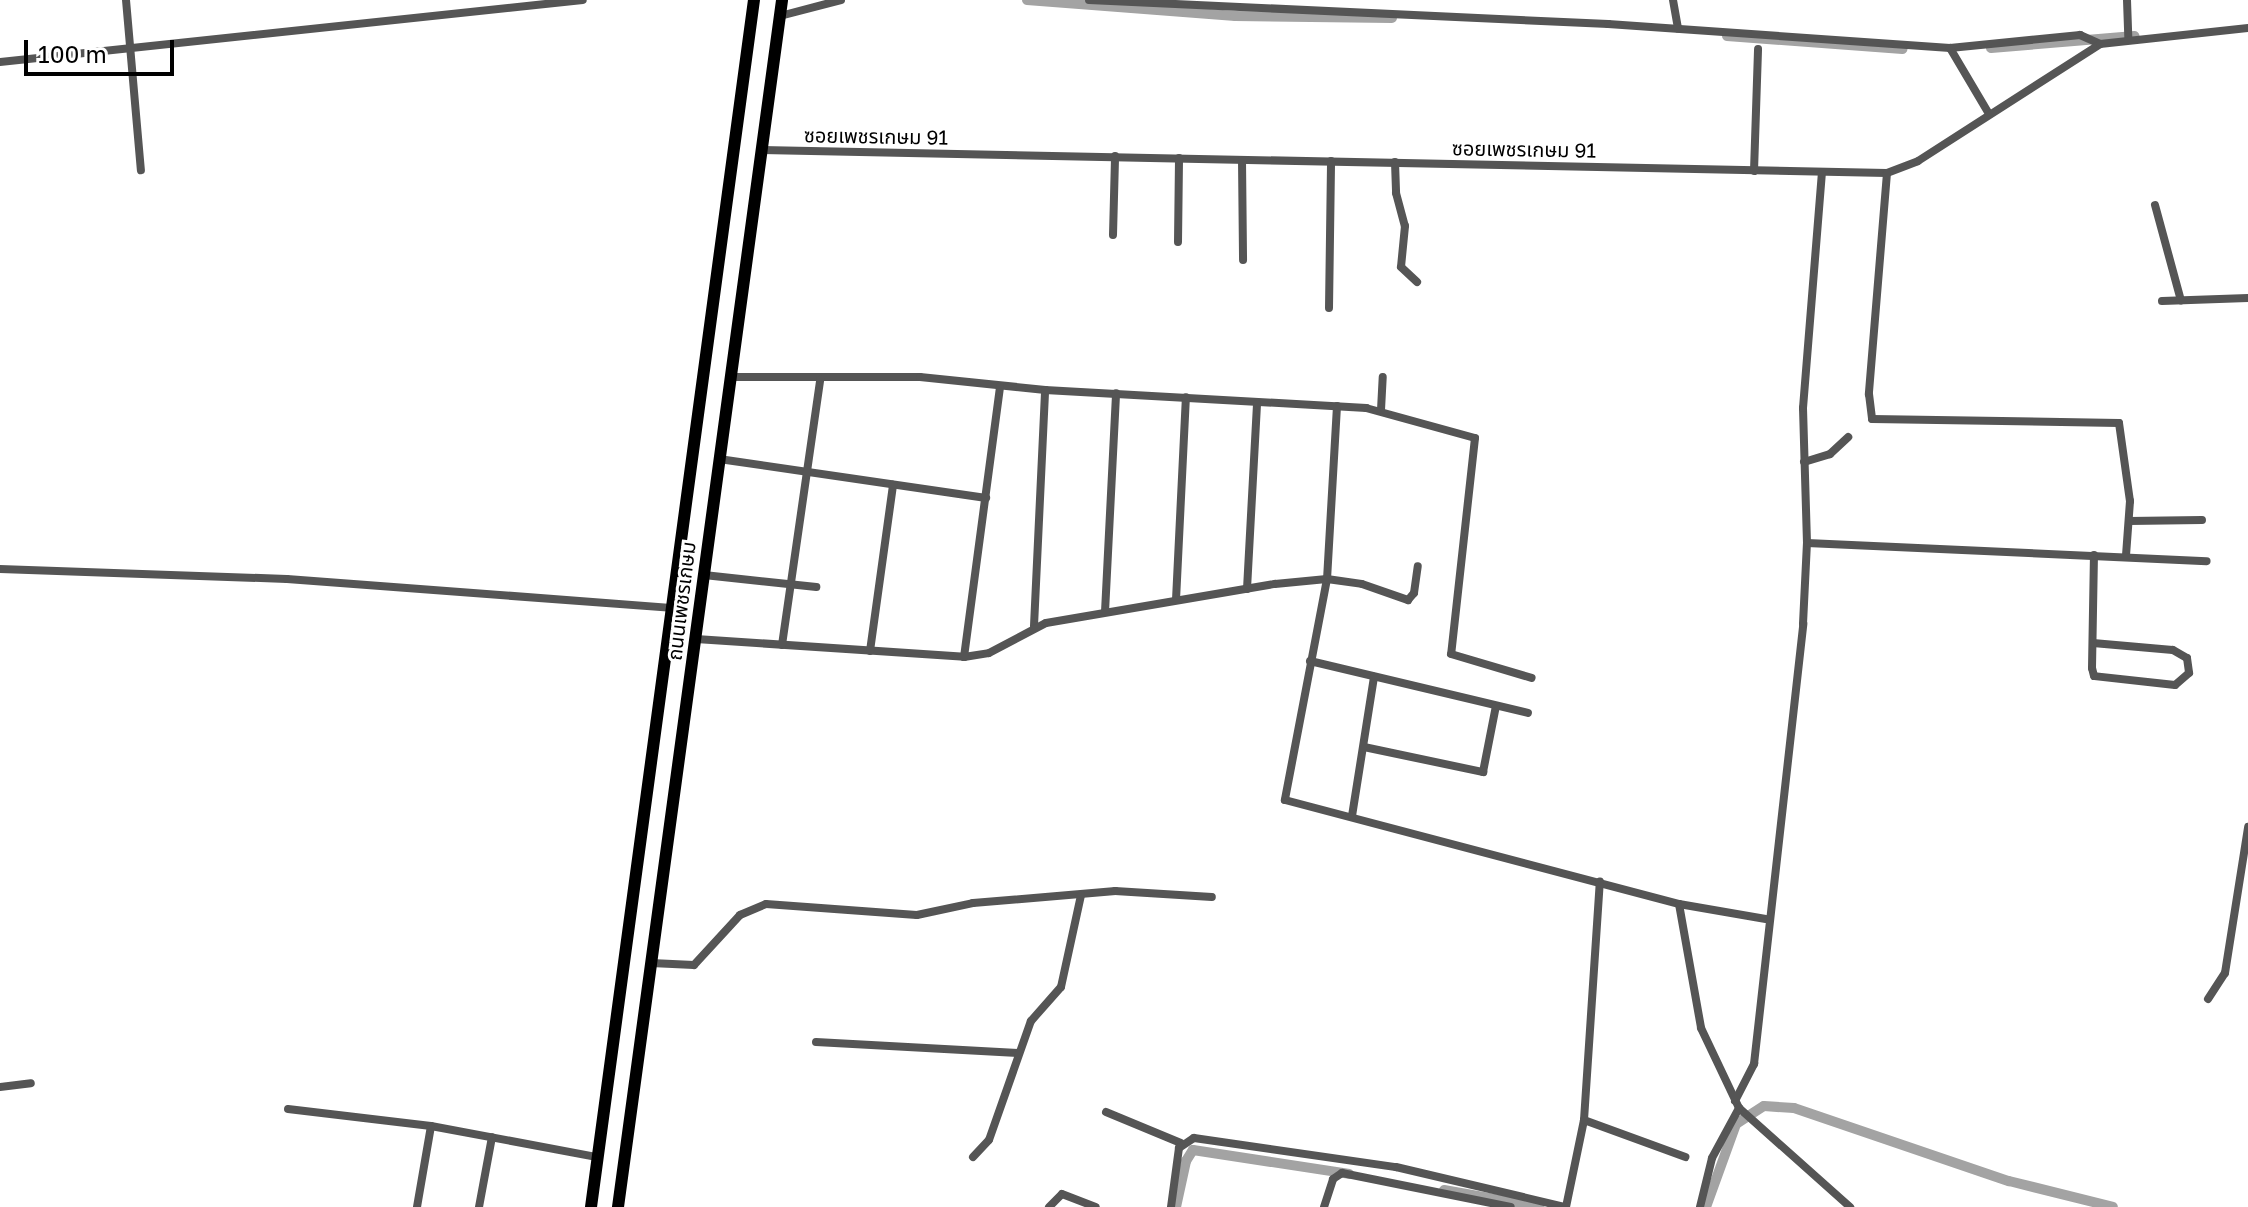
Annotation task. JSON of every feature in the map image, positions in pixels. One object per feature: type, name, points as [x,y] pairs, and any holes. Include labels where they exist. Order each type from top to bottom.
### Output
[{"type":"main road","name":"ถนนเพชรเกษม","points":[[591,1207],[754,0]]},
{"type":"main road","name":"ถนนเพชรเกษม","points":[[618,1207],[782,0]]},
{"type":"street","points":[[126,0],[141,170]]},
{"type":"street","points":[[0,62],[583,0]]},
{"type":"street","points":[[780,16],[841,0]]},
{"type":"street","points":[[1089,0],[1678,29],[1950,48],[2080,35],[2100,44]]},
{"type":"street","points":[[1673,0],[1678,29]]},
{"type":"street","points":[[2127,0],[2128,38]]},
{"type":"street","name":"ซอยเพชรเกษม 91","points":[[762,150],[1887,173],[1918,161],[2100,44],[2128,38],[2248,28]]},
{"type":"street","points":[[1950,48],[1989,114]]},
{"type":"street","points":[[1754,171],[1758,49]]},
{"type":"street","points":[[1113,235],[1115,156]]},
{"type":"street","points":[[1178,242],[1179,158]]},
{"type":"street","points":[[1242,160],[1243,260]]},
{"type":"street","points":[[1329,308],[1331,161]]},
{"type":"street","points":[[1395,162],[1396,193],[1405,226],[1401,267],[1417,282]]},
{"type":"street","points":[[1700,1207],[1712,1158],[1739,1106],[1754,1064],[1766,919],[1797,677],[1807,543],[1805,363],[1822,173]]},
{"type":"street","points":[[1887,173],[1869,394],[1872,419],[2119,423],[2126,448],[2129,521],[2126,556]]},
{"type":"street","points":[[2155,205],[2181,301]]},
{"type":"street","points":[[2162,301],[2248,298]]},
{"type":"street","points":[[732,377],[820,380],[920,377],[1000,387],[1257,404],[1337,406],[1381,410],[1475,438],[1451,654],[1532,678]]},
{"type":"street","points":[[1381,410],[1383,377]]},
{"type":"street","points":[[782,645],[820,380]]},
{"type":"street","points":[[964,657],[1000,387]]},
{"type":"street","points":[[1034,626],[1045,390]]},
{"type":"street","points":[[1105,612],[1116,393]]},
{"type":"street","points":[[1176,600],[1186,397]]},
{"type":"street","points":[[1247,589],[1257,404]]},
{"type":"street","points":[[1337,406],[1327,579],[1285,800],[1679,904],[1766,919]]},
{"type":"street","points":[[1804,462],[1830,454],[1848,437]]},
{"type":"street","points":[[719,459],[986,498]]},
{"type":"street","points":[[870,651],[893,485]]},
{"type":"street","points":[[2129,521],[2202,520]]},
{"type":"street","points":[[1807,543],[2207,561]]},
{"type":"street","points":[[2093,643],[2173,650],[2187,658],[2189,673],[2175,685],[2098,679],[2092,668],[2094,555]]},
{"type":"street","points":[[696,639],[964,657],[999,648],[1034,626],[1247,589],[1327,579],[1362,584],[1408,600],[1418,566]]},
{"type":"street","points":[[0,569],[302,579],[671,608]]},
{"type":"street","points":[[704,575],[816,587]]},
{"type":"street","points":[[1310,661],[1528,713]]},
{"type":"street","points":[[1352,816],[1374,677]]},
{"type":"street","points":[[1364,747],[1483,772],[1496,706]]},
{"type":"street","points":[[2208,999],[2225,973],[2248,827]]},
{"type":"street","points":[[1106,1112],[1181,1143],[1211,1140],[1396,1167],[1566,1207],[1584,1120],[1600,882]]},
{"type":"street","points":[[651,963],[694,965],[740,915],[766,904],[917,915],[973,903],[1144,889],[1212,897]]},
{"type":"street","points":[[973,1157],[989,1140],[1018,1053],[1037,1012],[1061,987],[1081,895]]},
{"type":"street","points":[[1679,904],[1696,1011],[1739,1106],[1751,1121],[1850,1207]]},
{"type":"street","points":[[816,1042],[1018,1053]]},
{"type":"street","points":[[0,1087],[31,1083]]},
{"type":"street","points":[[288,1109],[431,1126],[597,1157]]},
{"type":"street","points":[[1584,1120],[1685,1157]]},
{"type":"street","points":[[417,1207],[431,1126]]},
{"type":"street","points":[[479,1207],[492,1137]]},
{"type":"street","points":[[1171,1207],[1181,1143]]},
{"type":"street","points":[[1324,1207],[1333,1179],[1342,1173],[1511,1207]]},
{"type":"street","points":[[1049,1207],[1062,1194],[1096,1207]]},
{"type":"waterway","points":[[1027,0],[1235,16],[1392,18]]},
{"type":"waterway","points":[[1727,36],[1903,49]]},
{"type":"waterway","points":[[1991,48],[2134,36]]},
{"type":"waterway","points":[[1706,1207],[1736,1124],[1764,1106],[1794,1108],[2009,1181],[2113,1207]]},
{"type":"waterway","points":[[1176,1207],[1186,1161],[1193,1150],[1349,1174]]},
{"type":"waterway","points":[[1444,1190],[1539,1207]]}]
